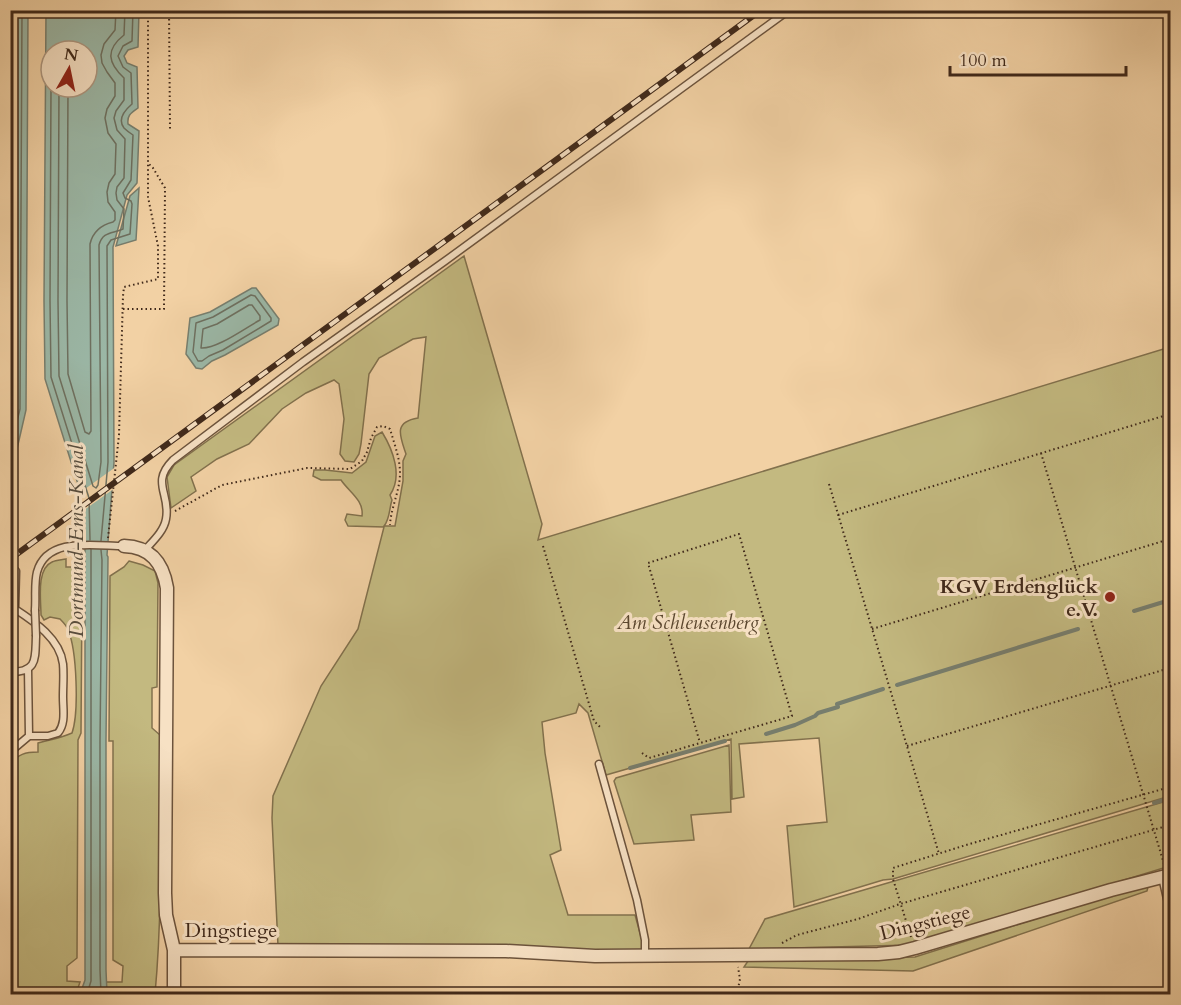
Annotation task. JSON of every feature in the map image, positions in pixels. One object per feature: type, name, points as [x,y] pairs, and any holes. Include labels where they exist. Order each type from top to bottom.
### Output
[{"type":"street","points":[[124,546],[135,546],[145,550]]},
{"type":"street","name":"Dingstiege","points":[[145,550],[162,568],[167,588],[165,893],[166,915],[174,950],[506,951],[595,956],[878,954],[915,948],[1111,890],[1167,876]]},
{"type":"street","points":[[174,950],[174,994]]},
{"type":"lane","points":[[145,550],[165,524],[167,515],[162,473],[173,460],[303,362],[789,10]]},
{"type":"lane","points":[[10,672],[28,669],[35,661],[37,574],[41,562],[48,553],[67,546],[108,542],[124,546]]},
{"type":"lane","points":[[10,752],[28,736],[48,736],[58,733],[63,723],[63,663],[60,651],[53,640],[29,618],[15,609],[16,571]]},
{"type":"lane","points":[[28,669],[28,736]]},
{"type":"lane","points":[[599,764],[638,900],[645,940],[645,956]]},
{"type":"lane","points":[[1167,876],[1167,898]]},
{"type":"path","points":[[108,542],[119,435],[124,287],[158,279],[158,246],[148,197],[148,10]]},
{"type":"path","points":[[169,10],[170,129]]},
{"type":"path","points":[[123,309],[164,309],[165,188],[153,168],[147,163]]},
{"type":"path","points":[[838,515],[1170,414]]},
{"type":"path","points":[[167,515],[222,485],[307,468],[351,469],[362,460],[367,452],[377,427],[383,426],[390,429],[400,471],[390,525]]},
{"type":"path","points":[[1041,453],[1167,876]]},
{"type":"path","points":[[829,484],[939,854]]},
{"type":"path","points":[[642,753],[649,758],[792,716],[739,534],[648,563],[700,743]]},
{"type":"path","points":[[872,629],[1170,539]]},
{"type":"path","points":[[543,546],[594,721],[601,728]]},
{"type":"path","points":[[907,746],[1170,668]]},
{"type":"path","points":[[915,948],[892,879],[893,868],[1170,787]]},
{"type":"path","points":[[773,954],[780,944],[797,935],[858,920],[900,904],[1170,825]]},
{"type":"path","points":[[737,955],[740,979],[737,994]]},
{"type":"green space","name":"Am Schleusenberg","points":[[464,256],[542,524],[538,540],[1170,347],[1170,796],[794,907],[787,826],[827,822],[819,738],[739,744],[744,797],[732,799],[731,739],[606,775],[588,713],[579,704],[576,713],[542,722],[561,850],[550,855],[568,915],[635,915],[645,951],[568,951],[417,945],[278,946],[273,796],[321,686],[358,629],[384,527],[348,526],[345,520],[347,514],[362,516],[361,505],[341,480],[321,480],[313,476],[314,470],[352,473],[366,462],[375,436],[382,432],[393,455],[396,471],[394,488],[390,495],[392,500],[389,514],[384,526],[395,526],[403,481],[403,461],[406,454],[400,431],[405,423],[418,418],[426,337],[413,339],[379,358],[369,374],[361,444],[354,462],[345,461],[340,454],[344,419],[339,384],[334,380],[306,393],[282,409],[249,444],[217,459],[191,477],[196,491],[171,508],[167,477],[174,465]]},
{"type":"green space","points":[[66,559],[66,567],[71,567],[82,577],[82,580],[75,581],[75,587],[82,587],[81,733],[78,740],[77,958],[67,966],[67,981],[80,982],[76,994],[11,994],[11,765],[22,754],[38,752],[38,743],[72,733],[76,711],[73,652],[67,627],[60,619],[50,617],[44,620],[41,615],[40,586],[44,571],[52,562]]},
{"type":"green space","points":[[129,561],[155,571],[158,583],[157,687],[152,688],[152,728],[160,735],[161,833],[158,962],[155,994],[107,994],[106,982],[122,982],[123,966],[113,960],[113,741],[109,741],[110,576]]},
{"type":"green space","points":[[729,745],[731,812],[691,815],[694,840],[634,844],[614,781],[616,778]]},
{"type":"green space","points":[[1170,800],[1170,866],[911,945],[749,949],[765,919]]},
{"type":"green space","points":[[1149,883],[1147,891],[913,971],[744,967],[748,961],[915,957]]},
{"type":"water","points":[[28,10],[26,410],[11,475],[10,11]]},
{"type":"water","points":[[46,11],[139,11],[138,47],[128,50],[124,56],[127,63],[137,67],[138,108],[130,114],[128,124],[139,131],[137,183],[127,195],[113,247],[114,462],[107,555],[107,994],[80,994],[85,980],[85,542],[83,500],[45,379],[45,99],[99,99],[99,39],[46,39]]},
{"type":"water","points":[[139,188],[136,240],[116,246],[130,196]]},
{"type":"water","points":[[252,288],[256,288],[279,319],[278,325],[212,361],[202,369],[196,368],[186,354],[190,318],[210,312]]},
{"type":"pier","points":[[117,466],[115,488],[80,513],[78,494]]},
{"type":"waterway","points":[[1134,611],[1170,600]]},
{"type":"waterway","points":[[897,685],[1078,629]]},
{"type":"waterway","points":[[766,734],[838,707],[837,704],[883,689]]},
{"type":"waterway","points":[[630,768],[725,741]]},
{"type":"waterway","points":[[1154,803],[1170,798]]},
{"type":"railway","points":[[10,559],[761,10]]},
{"type":"place","name":"KGV Erdenglück e.V.","points":[[1110,597]]},
{"type":"water label","name":"Dortmund-Ems-Kanal","points":[[76,541]]}]
